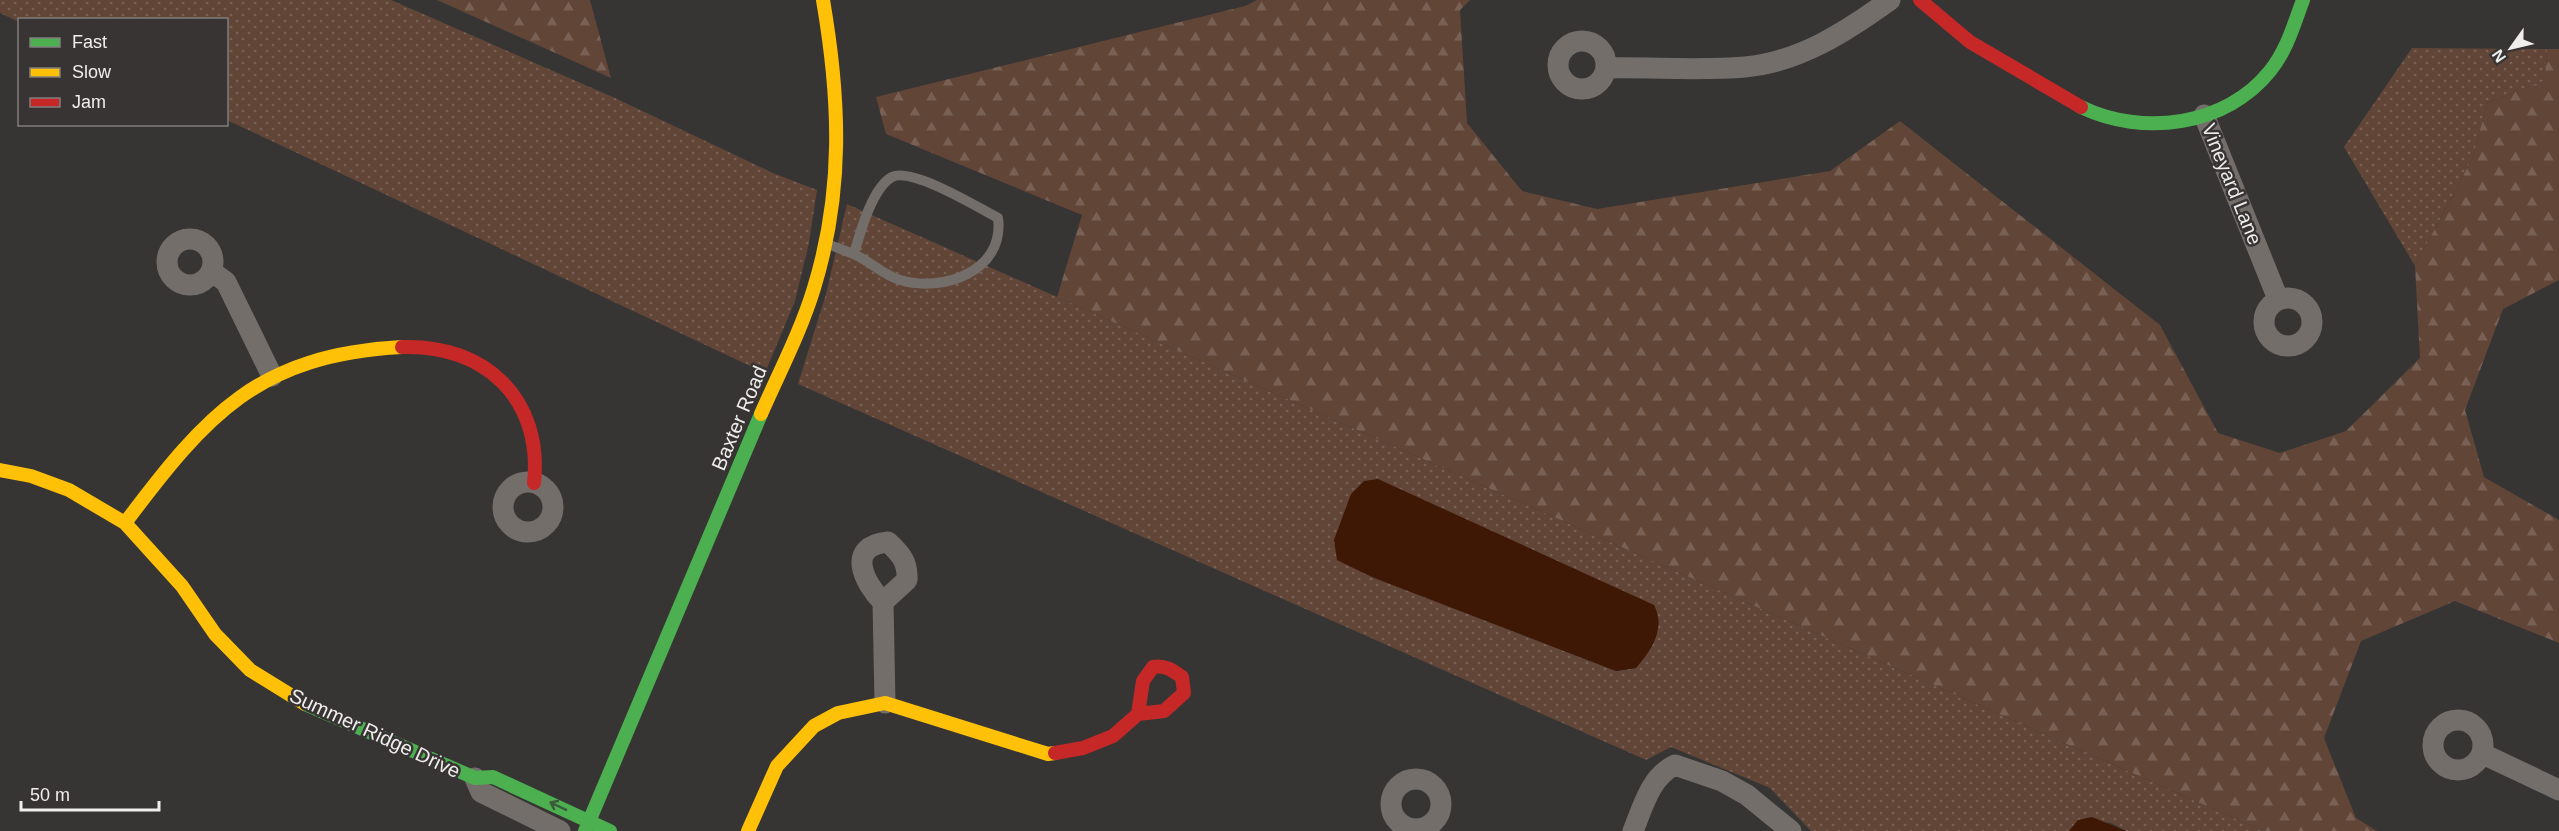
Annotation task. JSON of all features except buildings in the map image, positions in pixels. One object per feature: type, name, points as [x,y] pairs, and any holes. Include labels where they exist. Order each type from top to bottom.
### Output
[{"type":"street","name":"Baxter Road","points":[[587,827],[814,289],[824,243],[836,154],[835,73],[823,0]]},
{"type":"street","points":[[1607,68],[1746,67],[1779,60],[1807,51],[1837,36],[1890,0]]},
{"type":"street","points":[[1920,0],[1966,40],[2083,109],[2110,119],[2146,122],[2177,121],[2204,116]]},
{"type":"street","name":"Vineyard Lane","points":[[2278,299],[2204,116],[2270,72],[2284,52],[2303,0]]},
{"type":"street","points":[[211,271],[226,282],[272,376]]},
{"type":"street","points":[[125,523],[172,461],[206,425],[250,390],[272,376],[331,355],[371,349],[423,346],[457,353],[491,371],[512,389],[534,432],[537,462],[534,483]]},
{"type":"street","name":"Summer Ridge Drive","points":[[0,470],[31,476],[69,490],[125,523],[182,586],[215,634],[250,670],[303,703],[475,778],[493,777],[587,827],[610,831]]},
{"type":"street","points":[[883,602],[885,703]]},
{"type":"street","points":[[748,831],[777,766],[807,732],[838,713],[885,703],[1048,754],[1083,748],[1113,736],[1138,714]]},
{"type":"street","points":[[2483,754],[2559,790]]},
{"type":"street","points":[[1633,831],[1653,784],[1662,771],[1675,765],[1722,781],[1747,795],[1777,826]]},
{"type":"street","name":"Summer Ridge Drive","points":[[475,778],[481,792],[560,831]]},
{"type":"lane","points":[[824,243],[854,254],[899,280],[923,283],[953,280],[969,275],[985,262],[996,247],[1000,229],[998,218],[941,187],[906,176],[894,176],[883,185],[873,202],[854,254]]},
{"type":"green space","points":[[0,0],[391,0],[615,98],[773,173],[817,190],[809,243],[795,301],[765,373],[228,120],[228,18],[18,18],[18,22],[0,13]]},
{"type":"green space","points":[[437,0],[590,0],[611,78]]},
{"type":"green space","points":[[1257,0],[1470,0],[1460,10],[1467,123],[1522,191],[1597,209],[1830,171],[1900,121],[2160,325],[2218,433],[2280,453],[2346,431],[2420,358],[2415,266],[2473,157],[2487,103],[2545,80],[2547,49],[2559,49],[2559,280],[2503,309],[2465,410],[2484,477],[2559,520],[2559,643],[2455,601],[2361,641],[2324,738],[2356,818],[2377,831],[2263,831],[1057,297],[1082,215],[886,134],[876,97],[1245,6]]},
{"type":"green space","points":[[2412,48],[2547,49],[2546,80],[2487,103],[2473,157],[2415,266],[2344,147]]},
{"type":"green space","points":[[847,204],[2263,831],[2126,831],[2111,823],[2078,820],[2069,831],[1811,831],[1770,788],[1671,747],[1646,760],[798,384],[826,294]],"holes":[[[1372,577],[1636,668],[1616,671]]]},
{"type":"shaded area","points":[[1378,479],[1654,605],[1658,630],[1647,654],[1636,668],[1616,671],[1372,577],[1337,560],[1334,540],[1351,494],[1364,481]]},
{"type":"shaded area","points":[[2092,817],[2126,831],[2069,831],[2078,820]]},
{"type":"traffic: fast","points":[[2081,107],[2130,122],[2156,123],[2182,121],[2231,104],[2252,90],[2276,63],[2290,37],[2303,0]]},
{"type":"traffic: fast","points":[[585,831],[761,414]]},
{"type":"traffic: fast","points":[[305,704],[475,778],[493,777],[610,831]]},
{"type":"traffic: slow","points":[[761,414],[809,304],[824,252],[830,216],[835,180],[836,109],[823,0]]},
{"type":"traffic: slow","points":[[125,523],[183,451],[240,397],[273,377],[310,363],[352,352],[402,347]]},
{"type":"traffic: slow","points":[[0,470],[31,476],[69,490],[125,523],[182,586],[215,634],[250,670],[305,704]]},
{"type":"traffic: slow","points":[[748,831],[777,766],[814,726],[838,713],[885,703],[1048,754],[1055,753]]},
{"type":"traffic: jam","points":[[1920,0],[1970,42],[2081,107]]},
{"type":"traffic: jam","points":[[402,347],[432,349],[459,355],[483,367],[502,382],[518,402],[529,426],[534,453],[534,483]]},
{"type":"traffic: jam","points":[[1055,753],[1083,748],[1113,736],[1138,714],[1164,711],[1184,693],[1182,677],[1165,667],[1153,667],[1143,681],[1138,714]]}]
